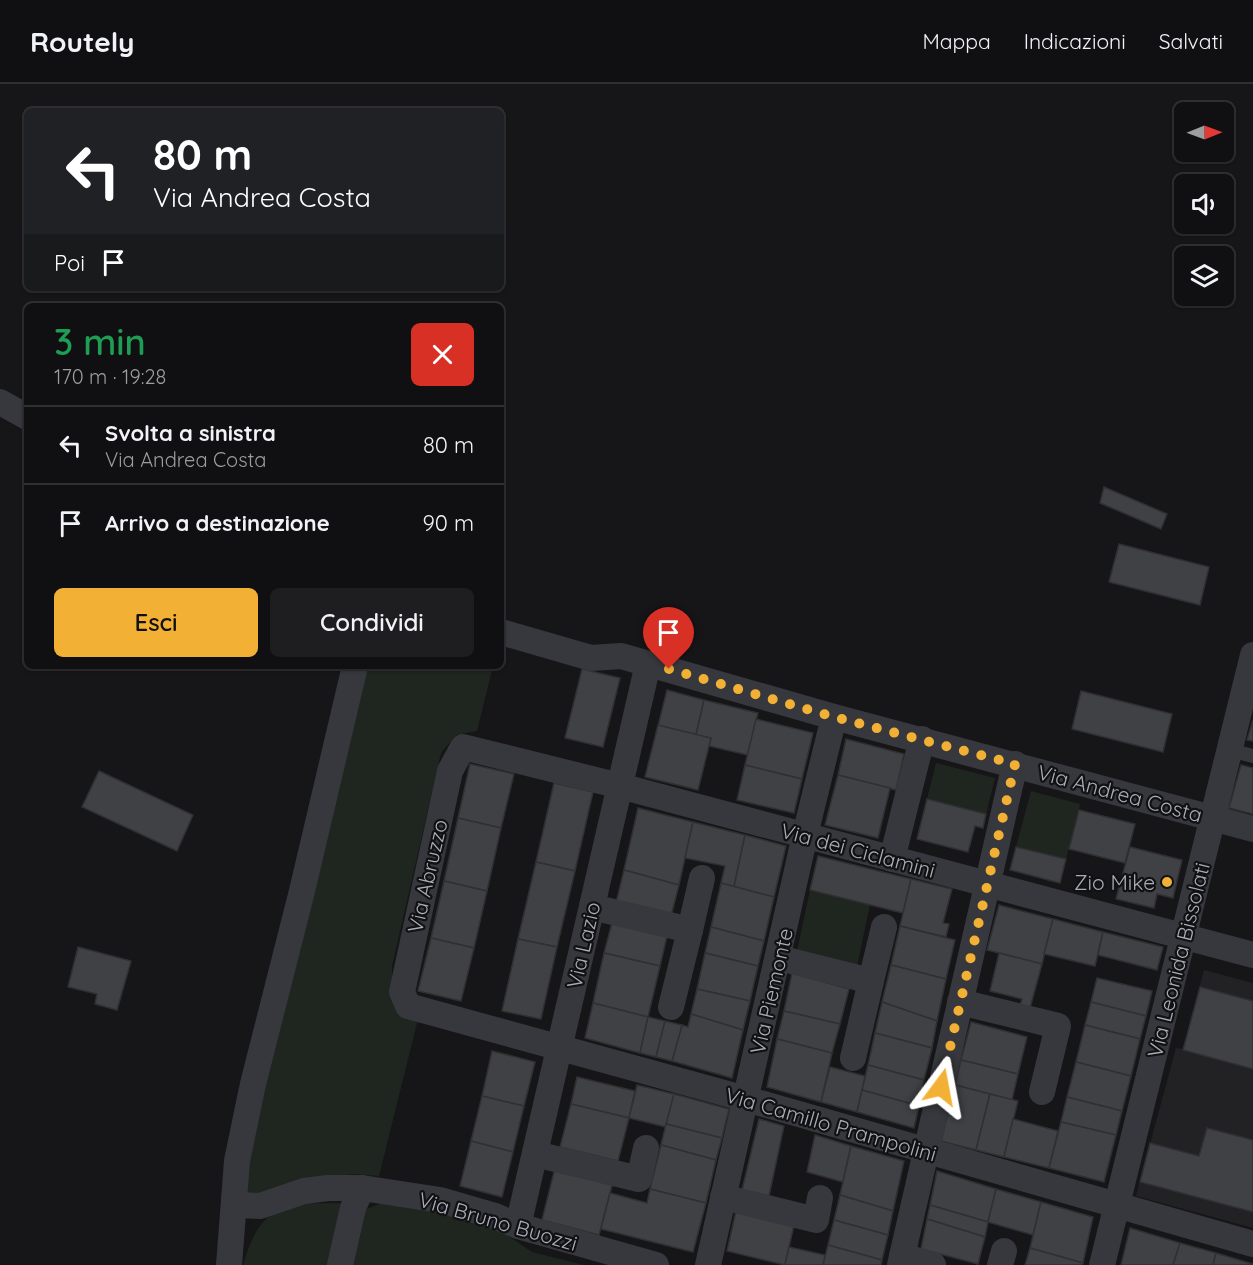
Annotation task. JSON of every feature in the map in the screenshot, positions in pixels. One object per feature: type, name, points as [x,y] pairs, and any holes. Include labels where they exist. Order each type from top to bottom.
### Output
[{"type":"street","points":[[0,402],[24,415]]},
{"type":"street","name":"Via Andrea Costa","points":[[504,633],[591,658],[621,656],[834,717],[1253,830]]},
{"type":"street","name":"Via Lazio","points":[[518,1226],[648,664]]},
{"type":"street","name":"Via Leonida Bissolati","points":[[1102,1265],[1213,818],[1241,753],[1252,667]]},
{"type":"street","points":[[229,1265],[237,1161],[253,1084],[302,891],[354,669]]},
{"type":"street","name":"Via Piemonte","points":[[708,1265],[805,835],[834,717]]},
{"type":"street","points":[[892,859],[922,739]]},
{"type":"street","name":"Via dei Ciclamini","points":[[463,747],[620,786],[1253,956]]},
{"type":"street","name":"Via Abruzzo","points":[[408,1006],[402,992],[405,972],[450,771],[463,747]]},
{"type":"street","points":[[933,1265],[901,1261],[1015,764]]},
{"type":"street","points":[[671,1007],[702,878]]},
{"type":"street","points":[[592,907],[690,930]]},
{"type":"street","points":[[853,1058],[884,927]]},
{"type":"street","points":[[779,958],[871,981]]},
{"type":"street","points":[[960,1002],[1058,1026],[1042,1092]]},
{"type":"street","name":"Via Camillo Prampolini","points":[[408,1006],[746,1099],[1117,1207],[1253,1244]]},
{"type":"street","points":[[535,1154],[639,1179],[646,1148]]},
{"type":"street","name":"Via Bruno Buozzi","points":[[234,1205],[260,1206],[304,1191],[327,1188],[362,1188],[440,1200],[495,1216],[609,1259],[656,1265]]},
{"type":"street","points":[[340,1265],[353,1208],[362,1188]]},
{"type":"street","points":[[723,1197],[816,1220],[820,1198]]},
{"type":"shaded area","points":[[364,669],[492,669],[477,731],[456,735],[441,753],[392,966],[392,987],[418,1019],[379,1176],[353,1174],[326,1178],[250,1197],[245,1186],[250,1146]]},
{"type":"shaded area","points":[[936,763],[995,778],[986,814],[927,799]]},
{"type":"shaded area","points":[[1031,791],[1080,804],[1066,859],[1016,847]]},
{"type":"shaded area","points":[[810,890],[870,905],[857,966],[797,951]]},
{"type":"shaded area","points":[[1204,970],[1253,983],[1253,1228],[1136,1196],[1176,1048],[1183,1049]]},
{"type":"shaded area","points":[[385,1202],[488,1222],[532,1252],[584,1265],[348,1265],[361,1211]]},
{"type":"shaded area","points":[[345,1203],[329,1265],[243,1265],[258,1229],[264,1221],[279,1210],[303,1204]]},
{"type":"building","points":[[1104,487],[1167,514],[1161,529],[1100,503]]},
{"type":"building","points":[[1119,544],[1209,567],[1200,605],[1109,582]]},
{"type":"building","points":[[582,669],[620,678],[603,747],[565,738]]},
{"type":"building","points":[[667,690],[704,700],[696,735],[658,726]]},
{"type":"building","points":[[1081,691],[1172,714],[1163,752],[1072,729]]},
{"type":"building","points":[[704,700],[758,713],[748,755],[709,746],[711,738],[696,735]]},
{"type":"building","points":[[756,719],[813,733],[802,779],[745,765]]},
{"type":"building","points":[[1253,720],[1253,741],[1247,740]]},
{"type":"building","points":[[658,725],[711,738],[698,790],[645,777]]},
{"type":"building","points":[[846,739],[904,754],[896,790],[838,775]]},
{"type":"building","points":[[470,764],[514,774],[501,828],[458,818]]},
{"type":"building","points":[[745,765],[802,779],[794,813],[737,800]]},
{"type":"building","points":[[1241,765],[1253,768],[1253,814],[1229,808]]},
{"type":"building","points":[[99,771],[193,815],[177,851],[82,807]]},
{"type":"building","points":[[838,775],[890,788],[878,838],[825,825]]},
{"type":"building","points":[[554,783],[593,792],[575,871],[536,862]]},
{"type":"building","points":[[927,799],[986,814],[983,828],[975,826],[968,852],[917,839]]},
{"type":"building","points":[[638,808],[693,822],[679,885],[624,870]]},
{"type":"building","points":[[1079,810],[1135,824],[1125,863],[1069,849]]},
{"type":"building","points":[[458,818],[501,828],[487,891],[444,881]]},
{"type":"building","points":[[693,822],[745,835],[734,887],[721,883],[725,866],[685,858]]},
{"type":"building","points":[[745,835],[786,846],[774,897],[734,887]]},
{"type":"building","points":[[1016,847],[1066,859],[1060,883],[1010,870]]},
{"type":"building","points":[[1130,847],[1182,860],[1173,898],[1157,894],[1154,908],[1116,899]]},
{"type":"building","points":[[818,856],[911,879],[903,913],[810,890]]},
{"type":"building","points":[[536,862],[575,871],[557,947],[518,939]]},
{"type":"building","points":[[624,870],[679,885],[671,916],[616,903]]},
{"type":"building","points":[[911,879],[952,889],[943,923],[949,924],[946,937],[900,926]]},
{"type":"building","points":[[444,881],[487,891],[474,948],[431,938]]},
{"type":"building","points":[[721,883],[774,897],[764,941],[711,927]]},
{"type":"building","points":[[999,905],[1053,919],[1042,964],[987,950]]},
{"type":"building","points":[[1053,919],[1103,932],[1095,966],[1044,954]]},
{"type":"building","points":[[612,923],[667,936],[660,966],[604,953]]},
{"type":"building","points":[[900,926],[955,940],[946,979],[891,965]]},
{"type":"building","points":[[711,927],[764,941],[758,966],[705,953]]},
{"type":"building","points":[[1103,932],[1163,947],[1157,970],[1098,955]]},
{"type":"building","points":[[431,938],[474,948],[461,1001],[418,991]]},
{"type":"building","points":[[518,939],[557,947],[541,1019],[502,1011]]},
{"type":"building","points":[[78,947],[131,961],[117,1010],[95,1004],[97,994],[68,987]]},
{"type":"building","points":[[604,953],[660,966],[648,1017],[593,1003]]},
{"type":"building","points":[[705,953],[758,966],[750,1001],[697,989]]},
{"type":"building","points":[[999,953],[1042,964],[1030,1008],[1020,1005],[1022,999],[990,991]]},
{"type":"building","points":[[891,965],[946,979],[937,1021],[882,1002]]},
{"type":"building","points":[[792,973],[849,989],[840,1024],[784,1011]]},
{"type":"building","points":[[1097,978],[1152,991],[1146,1016],[1091,1002]]},
{"type":"building","points":[[1200,987],[1253,1001],[1253,1069],[1183,1050]]},
{"type":"building","points":[[697,989],[750,1001],[743,1030],[691,1014]]},
{"type":"building","points":[[882,1002],[937,1021],[932,1048],[875,1033]]},
{"type":"building","points":[[1091,1002],[1146,1016],[1140,1039],[1085,1025]]},
{"type":"building","points":[[593,1003],[648,1017],[640,1053],[585,1038]]},
{"type":"building","points":[[784,1011],[840,1024],[832,1053],[777,1039]]},
{"type":"building","points":[[691,1014],[743,1030],[732,1078],[672,1061],[682,1025],[688,1027]]},
{"type":"building","points":[[648,1017],[665,1021],[656,1057],[640,1053]]},
{"type":"building","points":[[665,1021],[682,1025],[672,1061],[656,1057]]},
{"type":"building","points":[[971,1022],[1027,1037],[1018,1074],[961,1060]]},
{"type":"building","points":[[1085,1025],[1140,1039],[1131,1076],[1076,1062]]},
{"type":"building","points":[[875,1033],[932,1048],[924,1080],[868,1065]]},
{"type":"building","points":[[777,1039],[832,1053],[821,1102],[767,1087]]},
{"type":"building","points":[[492,1051],[535,1062],[524,1106],[482,1096]]},
{"type":"building","points":[[961,1060],[1018,1074],[1012,1100],[955,1085]]},
{"type":"building","points":[[1076,1062],[1131,1076],[1122,1111],[1067,1097]]},
{"type":"building","points":[[868,1065],[924,1080],[919,1106],[862,1090]]},
{"type":"building","points":[[830,1067],[865,1076],[857,1112],[821,1102]]},
{"type":"building","points":[[577,1077],[635,1091],[629,1118],[571,1104]]},
{"type":"building","points":[[637,1085],[674,1094],[666,1127],[629,1118]]},
{"type":"building","points":[[955,1085],[990,1094],[976,1150],[941,1141]]},
{"type":"building","points":[[862,1090],[919,1106],[914,1128],[857,1112]]},
{"type":"building","points":[[674,1094],[729,1109],[722,1138],[666,1124]]},
{"type":"building","points":[[990,1094],[1018,1101],[1004,1157],[976,1150]]},
{"type":"building","points":[[482,1096],[524,1106],[513,1152],[471,1141]]},
{"type":"building","points":[[1067,1097],[1122,1111],[1116,1135],[1061,1122]]},
{"type":"building","points":[[571,1104],[629,1118],[618,1161],[560,1147]]},
{"type":"building","points":[[759,1119],[784,1126],[769,1196],[742,1190]]},
{"type":"building","points":[[1013,1119],[1058,1131],[1049,1168],[1004,1157]]},
{"type":"building","points":[[1061,1122],[1116,1135],[1104,1182],[1049,1168]]},
{"type":"building","points":[[666,1124],[722,1138],[716,1160],[661,1145]]},
{"type":"building","points":[[1207,1128],[1253,1140],[1253,1212],[1140,1182],[1150,1143],[1199,1156]]},
{"type":"building","points":[[815,1135],[851,1146],[843,1182],[807,1172]]},
{"type":"building","points":[[471,1141],[513,1152],[502,1197],[460,1186]]},
{"type":"building","points":[[661,1145],[716,1160],[706,1203],[650,1189]]},
{"type":"building","points":[[851,1146],[904,1161],[893,1211],[840,1195]]},
{"type":"building","points":[[555,1168],[613,1182],[599,1235],[542,1220]]},
{"type":"building","points":[[937,1171],[996,1189],[988,1222],[930,1205]]},
{"type":"building","points":[[650,1189],[706,1203],[693,1252],[601,1229],[610,1193],[647,1203]]},
{"type":"building","points":[[996,1189],[1041,1202],[1033,1235],[988,1222]]},
{"type":"building","points":[[840,1195],[893,1211],[888,1235],[834,1220]]},
{"type":"building","points":[[1041,1202],[1093,1217],[1083,1263],[1030,1248]]},
{"type":"building","points":[[930,1205],[988,1222],[985,1237],[927,1219]]},
{"type":"building","points":[[736,1211],[794,1225],[785,1265],[727,1251]]},
{"type":"building","points":[[927,1219],[985,1237],[978,1264],[921,1249]]},
{"type":"building","points":[[834,1220],[888,1235],[882,1260],[828,1245]]},
{"type":"building","points":[[1130,1228],[1180,1243],[1173,1265],[1121,1265]]},
{"type":"building","points":[[1180,1243],[1216,1253],[1213,1265],[1173,1265]]},
{"type":"building","points":[[828,1245],[882,1260],[881,1265],[823,1265]]},
{"type":"building","points":[[789,1247],[825,1255],[823,1265],[785,1265]]},
{"type":"building","points":[[1030,1248],[1083,1263],[1082,1265],[1025,1265]]},
{"type":"building","points":[[1216,1253],[1253,1264],[1253,1265],[1213,1265]]},
{"type":"place","name":"Zio Mike","points":[[1167,882]]},
{"type":"route","points":[[669,669],[834,717],[1015,764],[941,1087]]}]
